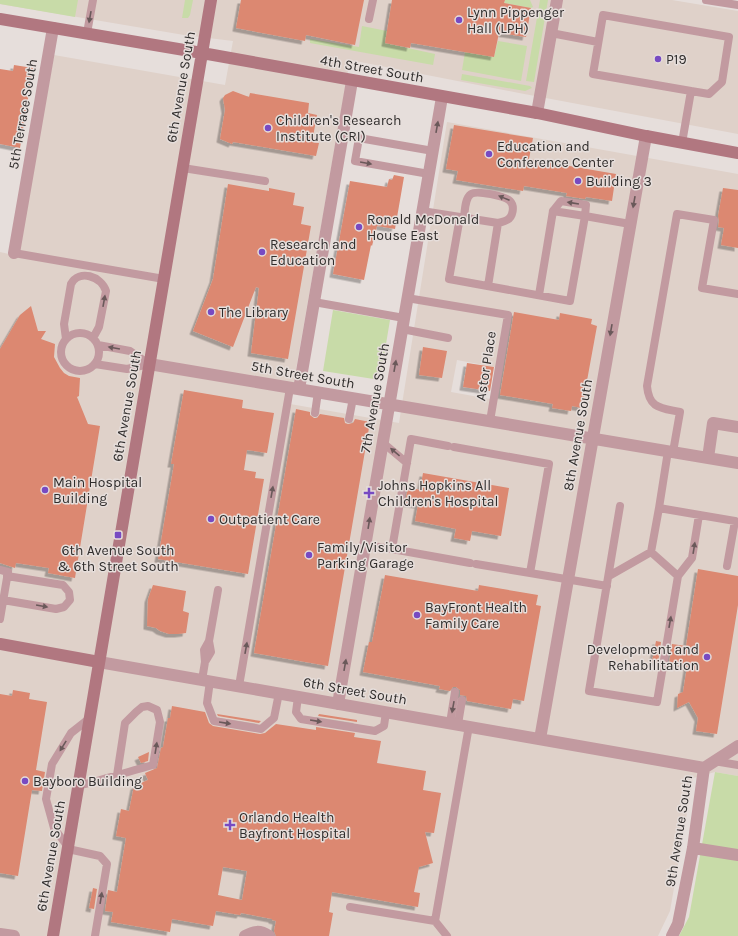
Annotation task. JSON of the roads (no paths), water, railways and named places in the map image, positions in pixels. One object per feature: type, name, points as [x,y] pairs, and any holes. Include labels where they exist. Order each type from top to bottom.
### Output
[{"type":"street","name":"6th Avenue South","points":[[53,936],[211,0]]},
{"type":"street","points":[[537,113],[557,0]]},
{"type":"street","name":"4th Street South","points":[[0,18],[537,113],[646,136],[738,153]]},
{"type":"street","name":"5th Terrace South","points":[[14,253],[53,28]]},
{"type":"street","points":[[294,388],[314,302],[352,81]]},
{"type":"street","name":"7th Avenue South","points":[[338,704],[442,97]]},
{"type":"street","name":"8th Avenue South","points":[[540,739],[646,136]]},
{"type":"street","name":"5th Street South","points":[[150,364],[738,463]]},
{"type":"street","points":[[708,458],[713,423],[738,428]]},
{"type":"street","name":"6th Street South","points":[[0,644],[540,739],[709,765]]},
{"type":"street","points":[[709,765],[738,746]]},
{"type":"street","name":"9th Avenue South","points":[[672,936],[678,924],[709,765]]},
{"type":"street","points":[[693,848],[738,855]]},
{"type":"street","points":[[245,936],[253,932],[260,931],[269,936]]},
{"type":"street","points":[[0,934],[14,936]]},
{"type":"lane","points":[[87,33],[92,0]]},
{"type":"lane","points":[[370,19],[373,0]]},
{"type":"lane","points":[[706,0],[738,5]]},
{"type":"lane","points":[[603,15],[729,37],[722,82],[709,94],[691,91],[593,74],[603,15]]},
{"type":"lane","points":[[551,33],[598,42]]},
{"type":"lane","points":[[682,143],[691,91]]},
{"type":"lane","points":[[429,174],[355,161],[359,138],[432,151]]},
{"type":"lane","points":[[183,168],[265,181]]},
{"type":"lane","points":[[422,211],[462,217],[498,223],[506,221],[513,211],[512,204],[504,197],[477,192],[471,194],[467,199],[462,217],[449,280],[570,300],[584,216]]},
{"type":"lane","points":[[539,295],[553,211],[630,224]]},
{"type":"lane","points":[[609,576],[651,552],[670,452],[680,412],[658,408],[649,399],[647,386],[677,214],[714,220],[702,288],[738,294]]},
{"type":"lane","points":[[488,286],[498,223]]},
{"type":"lane","points":[[14,253],[164,279]]},
{"type":"lane","points":[[66,339],[64,324],[71,284],[78,276],[95,278],[100,281],[106,291],[99,328],[93,338]]},
{"type":"lane","name":"Astor Place","points":[[407,298],[508,315],[490,421]]},
{"type":"lane","points":[[314,302],[403,324],[448,338]]},
{"type":"lane","points":[[77,333],[83,333],[93,338],[98,345],[99,356],[95,364],[87,370],[81,371],[74,370],[64,362],[62,357],[63,344],[66,339],[77,333]]},
{"type":"lane","points":[[98,345],[130,351],[150,364]]},
{"type":"lane","points":[[95,364],[127,369],[150,364]]},
{"type":"lane","points":[[239,686],[294,388]]},
{"type":"lane","points":[[315,413],[318,392]]},
{"type":"lane","points":[[349,419],[353,398]]},
{"type":"lane","points":[[392,549],[411,440],[451,446],[549,464],[530,573]]},
{"type":"lane","points":[[382,442],[407,463]]},
{"type":"lane","points":[[620,506],[589,691],[657,702],[678,576],[692,558],[699,515]]},
{"type":"lane","points":[[659,508],[735,521],[727,566]]},
{"type":"lane","points":[[365,545],[607,586]]},
{"type":"lane","points":[[651,552],[678,576]]},
{"type":"lane","points":[[0,570],[8,572],[2,596],[0,619]]},
{"type":"lane","points":[[2,596],[56,609],[64,607],[70,600],[69,592],[63,585],[7,576]]},
{"type":"lane","points":[[218,590],[209,641],[204,650],[206,662],[207,703],[214,721],[261,729],[274,718],[279,693]]},
{"type":"lane","points":[[456,692],[459,725]]},
{"type":"lane","points":[[298,696],[296,712],[301,719],[375,731],[384,726],[386,712]]},
{"type":"lane","points":[[447,936],[436,920],[462,700]]},
{"type":"lane","points":[[78,786],[117,775],[153,764],[160,722],[157,710],[153,707],[142,707],[125,723],[117,775]]},
{"type":"lane","points":[[90,718],[71,733],[52,764],[46,799],[54,828],[68,848],[100,856],[107,864],[95,936]]},
{"type":"lane","points":[[709,765],[738,765]]},
{"type":"lane","points":[[350,907],[436,920]]},
{"type":"place","name":"Lynn Pippenger Hall (LPH)","points":[[459,20]]},
{"type":"place","name":"P19","points":[[658,59]]},
{"type":"place","name":"Children's Research Institute (CRI)","points":[[268,128]]},
{"type":"place","name":"Education and Conference Center","points":[[489,154]]},
{"type":"place","name":"Building 3","points":[[578,181]]},
{"type":"place","name":"Ronald McDonald House East","points":[[359,227]]},
{"type":"place","name":"Research and Education","points":[[262,252]]},
{"type":"place","name":"The Library","points":[[211,312]]},
{"type":"place","name":"Main Hospital Building","points":[[45,490]]},
{"type":"place","name":"Johns Hopkins All Children's Hospital","points":[[369,493]]},
{"type":"place","name":"Outpatient Care","points":[[211,519]]},
{"type":"place","name":"6th Avenue South & 6th Street South","points":[[118,535]]},
{"type":"place","name":"Family/Visitor Parking Garage","points":[[309,555]]},
{"type":"place","name":"BayFront Health Family Care","points":[[417,615]]},
{"type":"place","name":"Development and Rehabilitation","points":[[707,657]]},
{"type":"place","name":"Bayboro Building","points":[[25,781]]},
{"type":"place","name":"Orlando Health Bayfront Hospital","points":[[230,825]]}]
